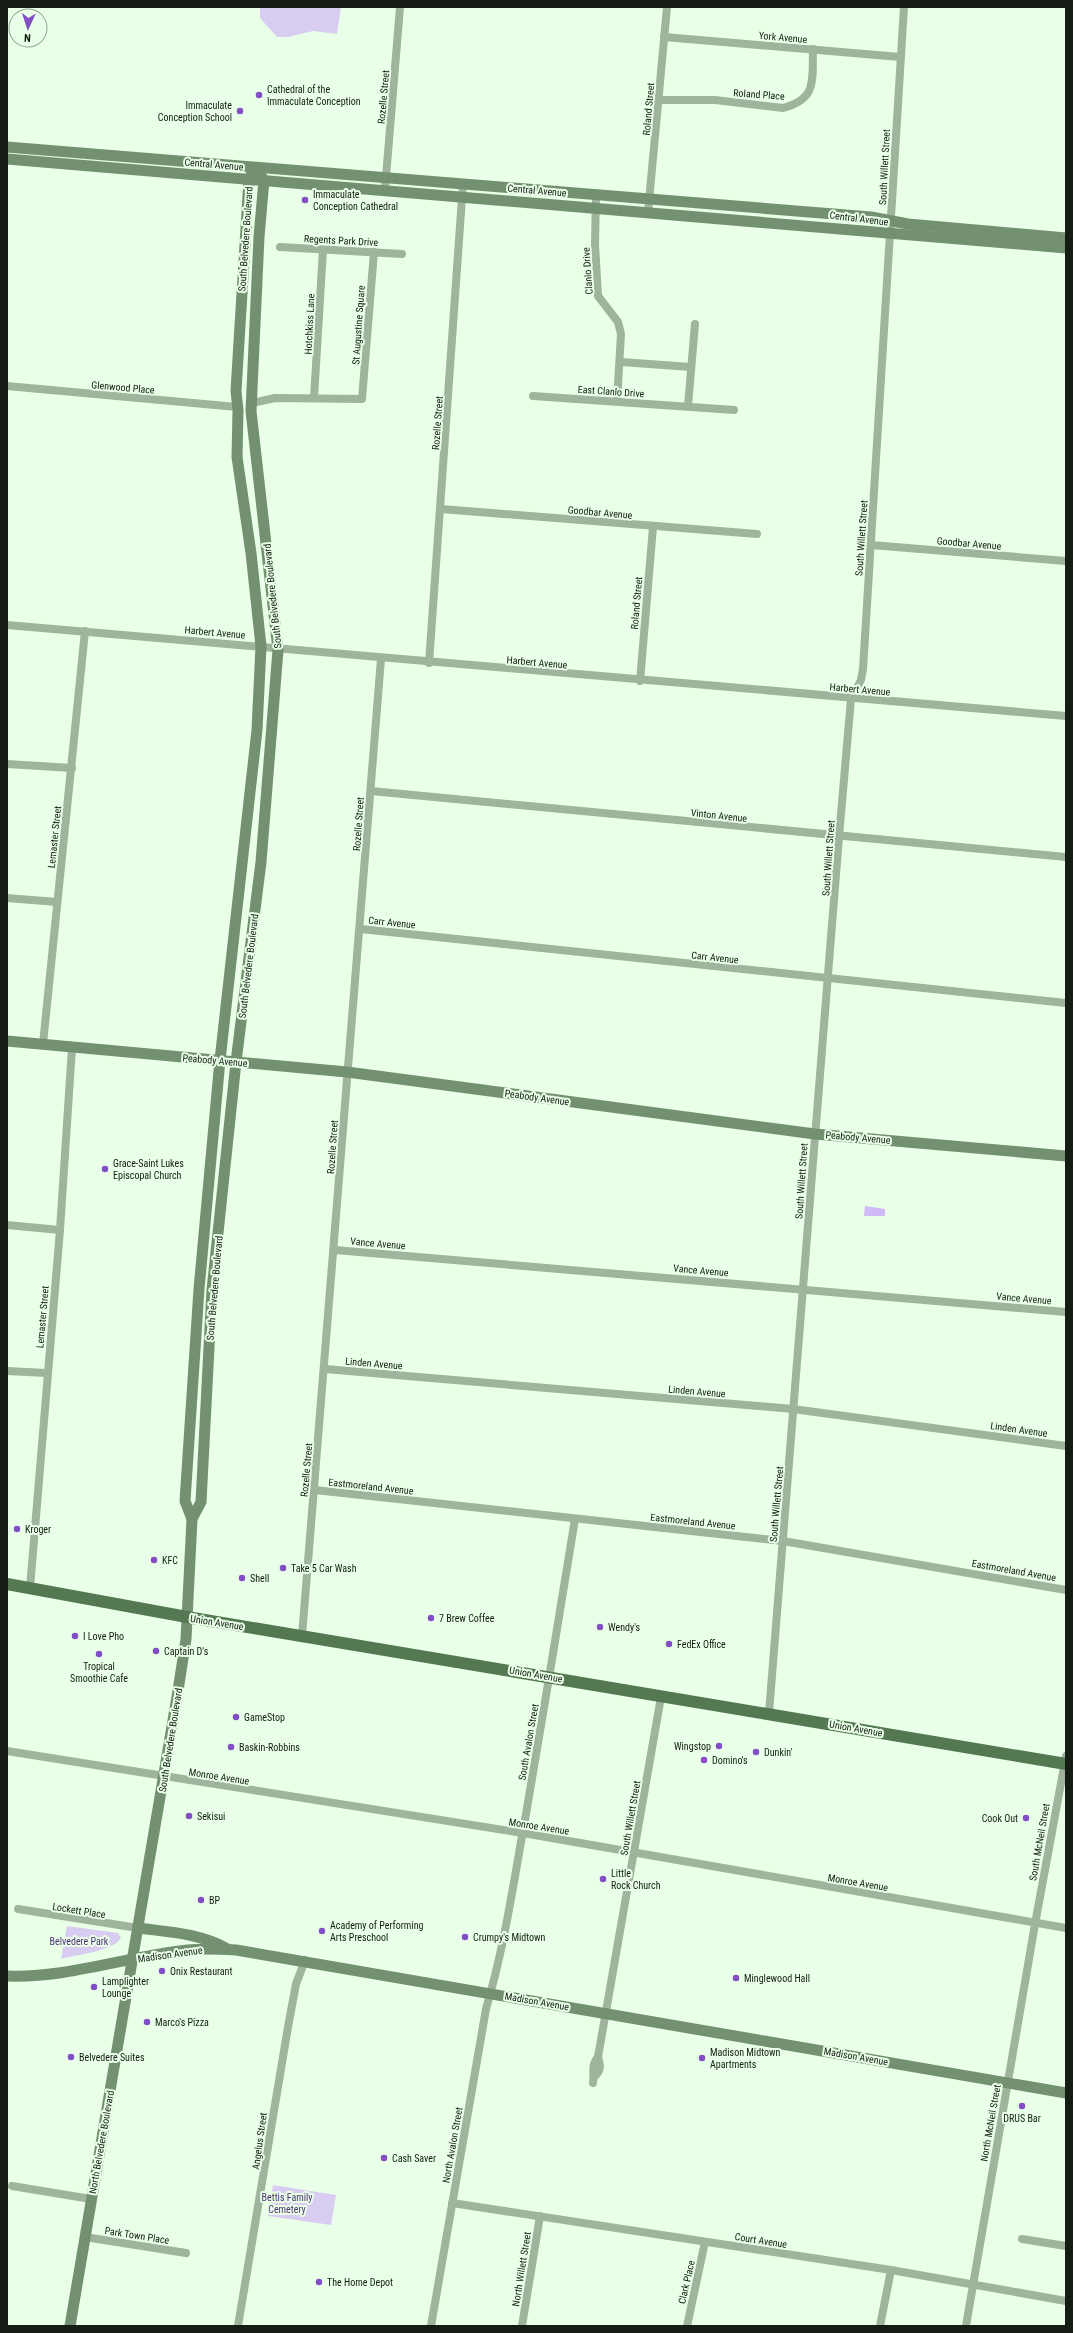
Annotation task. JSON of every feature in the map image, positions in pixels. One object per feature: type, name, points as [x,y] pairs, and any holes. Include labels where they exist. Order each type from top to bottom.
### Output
[{"type":"main road","name":"Union Avenue","points":[[7,1584],[187,1617],[550,1677],[661,1697],[1065,1761]]},
{"type":"street","name":"Rozelle Street","points":[[386,184],[400,7]]},
{"type":"street","name":"Roland Street","points":[[648,212],[667,7]]},
{"type":"street","name":"South Willett Street","points":[[769,1713],[827,980],[851,699],[860,684],[863,669],[904,7]]},
{"type":"street","name":"York Avenue","points":[[664,37],[900,57]]},
{"type":"street","name":"Roland Place","points":[[658,100],[715,100],[783,108],[800,102],[808,94],[812,86],[813,49]]},
{"type":"street","name":"Central Avenue","points":[[7,147],[255,168],[386,184],[462,196],[595,208],[1066,238]]},
{"type":"street","name":"Central Avenue","points":[[7,159],[249,180],[386,184],[463,184],[871,217],[891,227],[1066,248]]},
{"type":"street","name":"South Belvedere Boulevard","points":[[133,1958],[186,1639],[192,1519],[185,1501],[199,1289],[220,1060],[257,730],[261,646],[251,553],[237,457],[237,372],[249,180],[255,168],[264,180],[259,237],[251,406],[278,650],[261,862],[236,1062],[212,1290],[201,1502],[192,1519]]},
{"type":"street","name":"Rozelle Street","points":[[429,663],[463,184]]},
{"type":"street","name":"Clanlo Drive","points":[[596,195],[595,208],[598,296],[618,322],[621,334],[617,401]]},
{"type":"street","name":"Regents Park Drive","points":[[280,247],[402,254]]},
{"type":"street","name":"Hotchkiss Lane","points":[[314,398],[323,250]]},
{"type":"street","name":"St Augustine Square","points":[[314,398],[362,399],[374,252]]},
{"type":"street","points":[[688,406],[695,324]]},
{"type":"street","points":[[620,362],[691,367]]},
{"type":"street","name":"Glenwood Place","points":[[7,386],[238,407]]},
{"type":"street","name":"East Clanlo Drive","points":[[533,396],[734,410]]},
{"type":"street","points":[[238,407],[245,399],[251,406],[276,398],[314,398]]},
{"type":"street","name":"Goodbar Avenue","points":[[441,509],[652,527],[757,534]]},
{"type":"street","name":"Roland Street","points":[[640,681],[652,527]]},
{"type":"street","name":"Goodbar Avenue","points":[[871,544],[1066,561]]},
{"type":"street","name":"Harbert Avenue","points":[[7,625],[261,646],[278,650],[381,659],[1066,716]]},
{"type":"street","name":"Lemaster Street","points":[[43,1044],[86,631]]},
{"type":"street","name":"Rozelle Street","points":[[302,1636],[335,1250],[347,1072],[361,929],[381,659]]},
{"type":"street","points":[[7,764],[72,768]]},
{"type":"street","name":"Vinton Avenue","points":[[371,791],[839,837],[1066,857]]},
{"type":"street","points":[[243,861],[261,862]]},
{"type":"street","points":[[7,898],[57,902]]},
{"type":"street","name":"Carr Avenue","points":[[361,929],[827,980],[1066,1003]]},
{"type":"street","name":"Peabody Avenue","points":[[7,1041],[347,1072],[815,1134],[1066,1156]]},
{"type":"street","name":"Lemaster Street","points":[[30,1588],[60,1230],[72,1048]]},
{"type":"street","points":[[7,1225],[60,1230]]},
{"type":"street","name":"Vance Avenue","points":[[335,1250],[803,1288],[1066,1312]]},
{"type":"street","name":"Linden Avenue","points":[[325,1369],[793,1409],[1066,1446]]},
{"type":"street","points":[[7,1371],[47,1373]]},
{"type":"street","name":"Eastmoreland Avenue","points":[[315,1490],[783,1541],[1066,1590]]},
{"type":"street","name":"South Avalon Street","points":[[498,1968],[550,1677],[575,1519]]},
{"type":"street","name":"South Willett Street","points":[[606,2013],[661,1697]]},
{"type":"street","name":"Monroe Avenue","points":[[7,1752],[522,1833],[1035,1924],[1066,1928]]},
{"type":"street","name":"South McNeil Street","points":[[1035,1924],[1065,1761]]},
{"type":"street","name":"Lockett Place","points":[[18,1909],[138,1928]]},
{"type":"street","name":"North McNeil Street","points":[[966,2326],[1035,1924]]},
{"type":"street","points":[[138,1928],[210,1939],[230,1950]]},
{"type":"street","name":"Madison Avenue","points":[[7,1976],[52,1974],[133,1958],[191,1950],[230,1950],[305,1960],[1066,2092]]},
{"type":"street","name":"North Belvedere Boulevard","points":[[70,2326],[133,1958]]},
{"type":"street","name":"Angelus Street","points":[[238,2326],[288,2027],[296,1984],[305,1960]]},
{"type":"street","name":"North Avalon Street","points":[[430,2326],[486,2009],[498,1968]]},
{"type":"street","points":[[594,2080],[593,2066],[598,2057],[606,2013]]},
{"type":"street","points":[[12,2186],[91,2200]]},
{"type":"street","name":"Court Avenue","points":[[452,2203],[891,2270],[1066,2301]]},
{"type":"street","name":"North Willett Street","points":[[522,2326],[540,2216]]},
{"type":"street","name":"Park Town Place","points":[[85,2237],[186,2253]]},
{"type":"street","points":[[1022,2239],[1066,2246]]},
{"type":"street","name":"Clark Place","points":[[687,2326],[705,2242]]},
{"type":"street","points":[[880,2326],[891,2270]]},
{"type":"green space","points":[[260,7],[341,7],[337,34],[313,31],[288,37],[277,37],[260,18]]},
{"type":"green space","name":"Belvedere Park","points":[[67,1926],[118,1933],[121,1938],[111,1946],[103,1949],[61,1959]]},
{"type":"green space","name":"Bettis Family Cemetery","points":[[273,2185],[336,2195],[331,2225],[268,2216]]},
{"type":"shaded area","points":[[865,1206],[885,1209],[885,1216],[864,1216]]},
{"type":"place","name":"Cathedral of the Immaculate Conception","points":[[259,95]]},
{"type":"place","name":"Immaculate Conception School","points":[[240,111]]},
{"type":"place","name":"Immaculate Conception Cathedral","points":[[305,200]]},
{"type":"place","name":"Grace-Saint Lukes Episcopal Church","points":[[105,1169]]},
{"type":"place","name":"Kroger","points":[[17,1529]]},
{"type":"place","name":"KFC","points":[[154,1560]]},
{"type":"place","name":"Take 5 Car Wash","points":[[283,1568]]},
{"type":"place","name":"Shell","points":[[242,1578]]},
{"type":"place","name":"7 Brew Coffee","points":[[431,1618]]},
{"type":"place","name":"Wendy's","points":[[600,1627]]},
{"type":"place","name":"I Love Pho","points":[[75,1636]]},
{"type":"place","name":"FedEx Office","points":[[669,1644]]},
{"type":"place","name":"Captain D's","points":[[156,1651]]},
{"type":"place","name":"Tropical Smoothie Cafe","points":[[99,1654]]},
{"type":"place","name":"GameStop","points":[[236,1717]]},
{"type":"place","name":"Wingstop","points":[[719,1746]]},
{"type":"place","name":"Baskin-Robbins","points":[[231,1747]]},
{"type":"place","name":"Dunkin'","points":[[756,1752]]},
{"type":"place","name":"Domino's","points":[[704,1760]]},
{"type":"place","name":"Sekisui","points":[[189,1816]]},
{"type":"place","name":"Cook Out","points":[[1026,1818]]},
{"type":"place","name":"Little Rock Church","points":[[603,1879]]},
{"type":"place","name":"BP","points":[[201,1900]]},
{"type":"place","name":"Academy of Performing Arts Preschool","points":[[322,1931]]},
{"type":"place","name":"Crumpy's Midtown","points":[[465,1937]]},
{"type":"place","name":"Onix Restaurant","points":[[162,1971]]},
{"type":"place","name":"Minglewood Hall","points":[[736,1978]]},
{"type":"place","name":"Lamplighter Lounge","points":[[94,1987]]},
{"type":"place","name":"Marco's Pizza","points":[[147,2022]]},
{"type":"place","name":"Belvedere Suites","points":[[71,2057]]},
{"type":"place","name":"Madison Midtown Apartments","points":[[702,2058]]},
{"type":"place","name":"DRUS Bar","points":[[1022,2106]]},
{"type":"place","name":"Cash Saver","points":[[384,2158]]},
{"type":"place","name":"The Home Depot","points":[[319,2282]]}]
